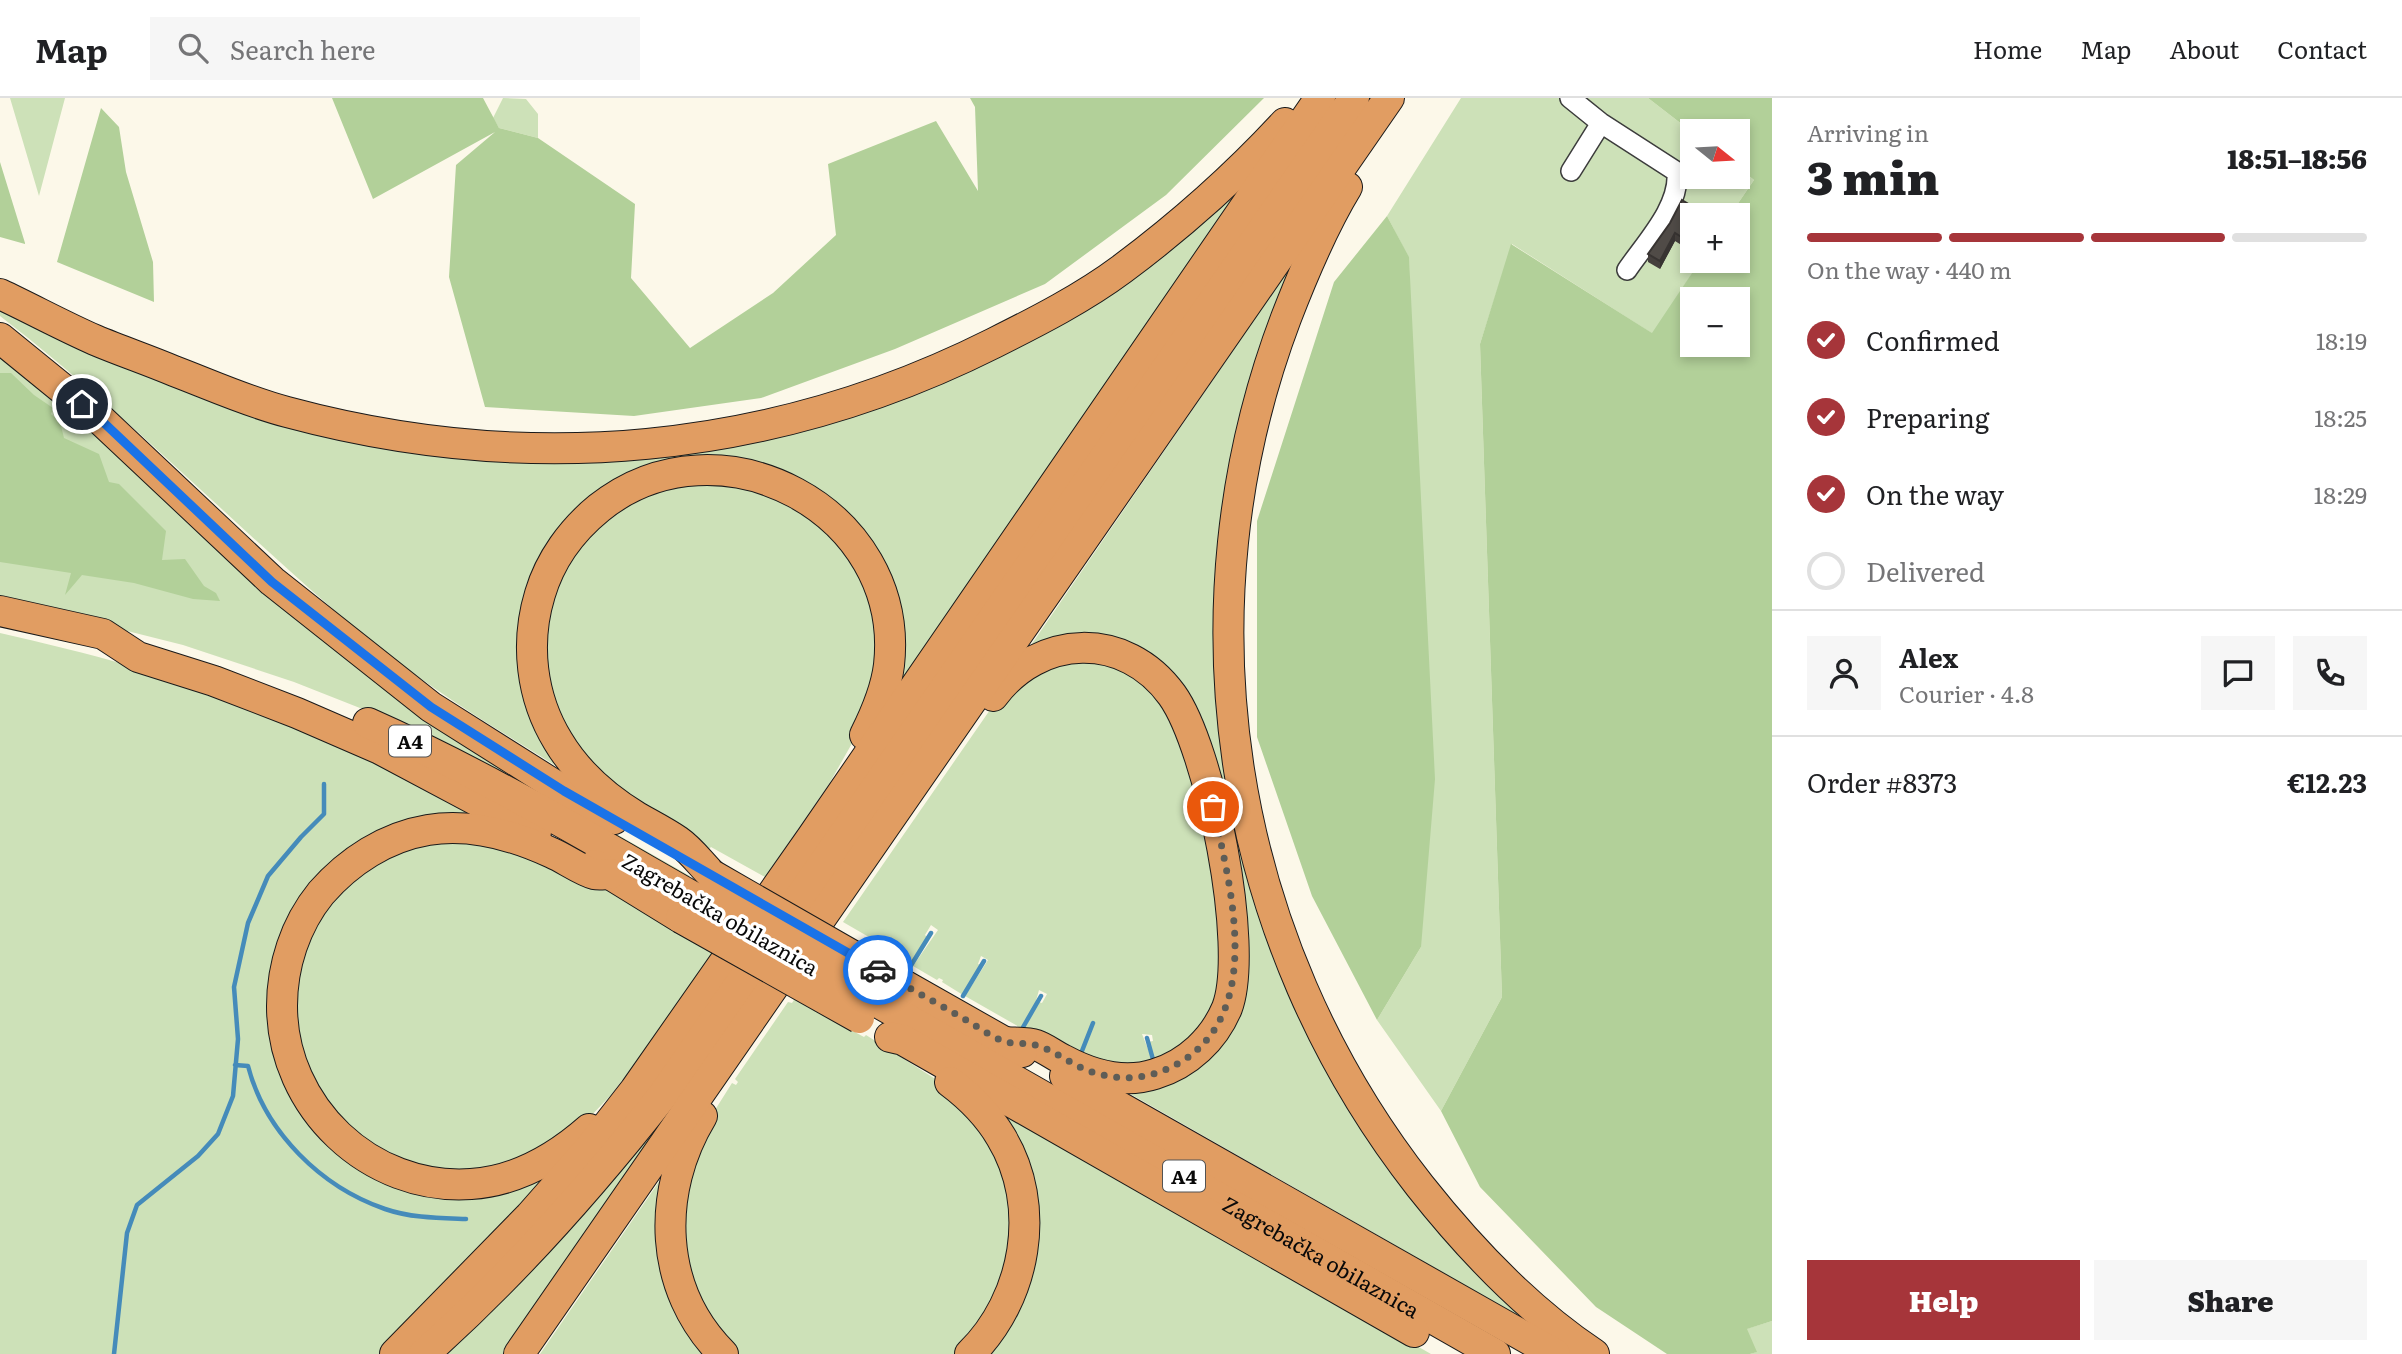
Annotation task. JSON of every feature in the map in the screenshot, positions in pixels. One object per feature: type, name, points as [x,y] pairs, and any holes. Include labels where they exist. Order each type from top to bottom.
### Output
[{"type":"highway","points":[[0,294],[95,340],[236,396],[286,412],[364,430],[439,442],[530,449],[616,448],[717,437],[793,420],[887,391],[969,356],[1051,314],[1121,270],[1195,209],[1250,161],[1293,115],[1305,98]]},
{"type":"highway","points":[[396,1354],[546,1198],[589,1149],[655,1062],[1320,98]]},
{"type":"highway","points":[[424,1354],[545,1237],[620,1150],[663,1094],[1354,98]]},
{"type":"highway","points":[[519,1354],[1389,98]]},
{"type":"highway","points":[[1404,98],[1338,201],[1298,287],[1269,362],[1250,434],[1237,509],[1230,577],[1229,650],[1233,727],[1242,791],[1253,847],[1273,915],[1291,962],[1328,1044],[1363,1104],[1399,1160],[1441,1213],[1482,1258],[1524,1299],[1594,1354]]},
{"type":"highway","points":[[0,338],[102,421],[272,582],[431,707],[564,791],[696,897]]},
{"type":"highway","points":[[696,897],[680,842],[618,804],[576,767],[548,723],[533,677],[532,640],[537,604],[557,555],[587,518],[607,502],[642,483],[687,471],[710,470],[754,475],[802,495],[822,509],[840,525],[869,564],[888,624],[890,653],[886,681],[871,723],[858,750],[822,808],[812,837]]},
{"type":"highway","name":"Zagrebačka obilaznica","points":[[0,611],[103,634],[218,666],[306,696],[419,746],[523,800],[696,897],[1495,1354]]},
{"type":"highway","points":[[103,634],[138,657],[214,681],[297,713],[380,750],[610,874],[696,897]]},
{"type":"highway","points":[[936,751],[968,729],[998,689],[1026,664],[1038,657],[1068,649],[1104,650],[1128,658],[1147,669],[1174,698],[1195,742],[1213,807],[1230,895],[1235,965],[1227,1007],[1218,1026],[1204,1043],[1187,1059],[1171,1068],[1129,1079],[1088,1071],[1035,1045],[1004,1042]]},
{"type":"highway","points":[[610,874],[593,874],[531,844],[473,829],[425,831],[377,848],[330,884],[312,906],[298,931],[285,968],[282,991],[285,1038],[298,1081],[312,1105],[339,1137],[370,1160],[390,1170],[425,1181],[456,1184],[494,1181],[521,1173],[546,1161],[573,1143],[632,1080],[655,1062]]},
{"type":"highway","points":[[723,1354],[696,1321],[685,1302],[677,1279],[670,1236],[673,1197],[677,1176],[690,1140],[710,1102],[764,1022],[774,985]]},
{"type":"highway","points":[[873,998],[890,1037],[899,1047],[943,1076],[980,1109],[1003,1139],[1016,1171],[1021,1190],[1024,1231],[1018,1273],[1000,1315],[970,1354]]},
{"type":"highway","name":"Zagrebačka obilaznica","points":[[873,998],[1004,1042],[1555,1354]]},
{"type":"highway","points":[[890,1037],[902,1040],[1454,1354]]},
{"type":"lane","points":[[1570,98],[1601,123],[1677,172],[1678,183],[1674,201],[1627,270]]},
{"type":"lane","points":[[1571,172],[1601,123]]},
{"type":"green space","points":[[10,98],[65,98],[39,196]]},
{"type":"green space","points":[[332,98],[483,98],[499,128],[538,138],[635,204],[631,278],[690,348],[773,293],[836,235],[828,164],[936,121],[978,191],[975,107],[970,98],[1264,98],[1166,195],[1045,284],[895,349],[761,398],[634,416],[485,407],[449,277],[456,165],[495,132],[373,199]]},
{"type":"green space","points":[[503,98],[526,99],[538,114],[538,138],[499,128],[493,118]]},
{"type":"green space","points":[[1461,98],[1648,98],[1680,123],[1680,189],[1748,189],[1738,203],[1680,203],[1680,273],[1692,273],[1683,287],[1680,287],[1680,292],[1653,334],[1512,244],[1480,344],[1502,997],[1441,1111],[1377,1020],[1421,947],[1409,258],[1387,216]]},
{"type":"green space","points":[[1648,98],[1772,98],[1772,1321],[1747,1329],[1757,1352],[1667,1354],[1596,1307],[1480,1187],[1441,1111],[1502,997],[1480,344],[1511,244],[1652,333],[1680,291],[1680,357],[1750,357],[1750,287],[1683,287],[1692,273],[1750,273],[1750,203],[1738,203],[1754,180],[1750,177],[1750,119],[1680,119],[1680,123]]},
{"type":"green space","points":[[101,108],[119,127],[126,172],[153,262],[154,302],[57,262]]},
{"type":"green space","points":[[1270,151],[898,695],[900,654],[816,492],[650,470],[529,593],[561,769],[437,690],[367,638],[94,393],[0,316],[0,305],[166,378],[553,458],[964,369]]},
{"type":"green space","points":[[0,162],[25,243],[25,244],[0,237]]},
{"type":"green space","points":[[1387,216],[1409,257],[1435,779],[1421,947],[1377,1020],[1312,896],[1257,737],[1257,521],[1334,282]]},
{"type":"green space","points":[[1307,243],[1220,642],[1304,1015],[1538,1327],[1120,1088],[1147,1085],[1242,989],[1169,674],[1029,648]]},
{"type":"green space","points":[[0,353],[569,807],[690,876],[686,881],[365,710],[294,682],[183,645],[0,599]]},
{"type":"green space","points":[[0,373],[11,373],[34,395],[53,408],[51,414],[60,422],[64,438],[99,454],[109,482],[119,484],[166,531],[162,560],[185,559],[204,586],[216,593],[220,601],[193,599],[134,583],[82,575],[65,595],[71,573],[0,562]]},
{"type":"green space","points":[[710,481],[775,493],[833,533],[870,593],[880,653],[859,731],[829,784],[765,877],[711,847],[708,850],[628,800],[575,749],[547,693],[542,634],[557,576],[593,527],[637,497]]},
{"type":"green space","points":[[0,633],[130,666],[221,698],[354,754],[485,815],[329,868],[270,1018],[365,1170],[553,1171],[382,1354],[0,1354]]},
{"type":"green space","points":[[1060,659],[1120,664],[1168,703],[1205,817],[1226,974],[1201,1034],[1156,1065],[1148,1042],[1153,1041],[1152,1035],[1142,1034],[1154,1064],[1150,1066],[1080,1060],[1085,1046],[1079,1059],[1023,1029],[1047,994],[1039,990],[1034,1008],[1021,1028],[965,996],[988,960],[981,956],[978,964],[981,965],[963,995],[942,982],[943,980],[937,980],[913,966],[938,930],[931,925],[912,962],[843,922],[992,707]]},
{"type":"green space","points":[[473,839],[562,867],[601,886],[714,953],[610,1096],[562,1140],[498,1170],[428,1171],[350,1133],[305,1072],[292,993],[317,918],[370,864],[420,843]]},
{"type":"green space","points":[[790,997],[864,1037],[866,1035],[937,1080],[996,1147],[1015,1213],[1002,1293],[956,1354],[737,1354],[692,1293],[680,1209],[715,1110],[732,1083],[736,1085],[738,1082],[735,1079],[788,1002],[792,1003],[794,1000]]},
{"type":"green space","points":[[705,1066],[506,1354],[442,1354]]},
{"type":"green space","points":[[992,1103],[1431,1354],[983,1354],[1029,1273]]},
{"type":"green space","points":[[665,1173],[711,1354],[540,1354]]},
{"type":"green space","points":[[1772,1321],[1772,1354],[1750,1354],[1756,1352],[1746,1329]]},
{"type":"building","points":[[1680,204],[1680,236],[1675,233],[1660,261],[1648,254]]},
{"type":"waterway","points":[[114,1354],[127,1233],[137,1205],[198,1156],[218,1134],[233,1096],[238,1039],[234,987],[248,923],[268,876],[324,814],[324,784]]},
{"type":"waterway","points":[[910,967],[931,933]]},
{"type":"waterway","points":[[963,996],[984,961]]},
{"type":"waterway","points":[[1022,1029],[1041,996]]},
{"type":"waterway","points":[[1080,1056],[1093,1023]]},
{"type":"waterway","points":[[1147,1038],[1154,1063]]},
{"type":"waterway","points":[[235,1065],[248,1066],[256,1090],[282,1134],[299,1154],[339,1187],[395,1212],[466,1219]]},
{"type":"way so far","points":[[878,970],[1004,1042],[1035,1045],[1088,1071],[1129,1079],[1171,1068],[1187,1059],[1218,1026],[1233,984],[1235,965],[1230,895],[1213,807]]},
{"type":"route","points":[[82,404],[272,582],[431,707],[564,791],[878,970]]}]
